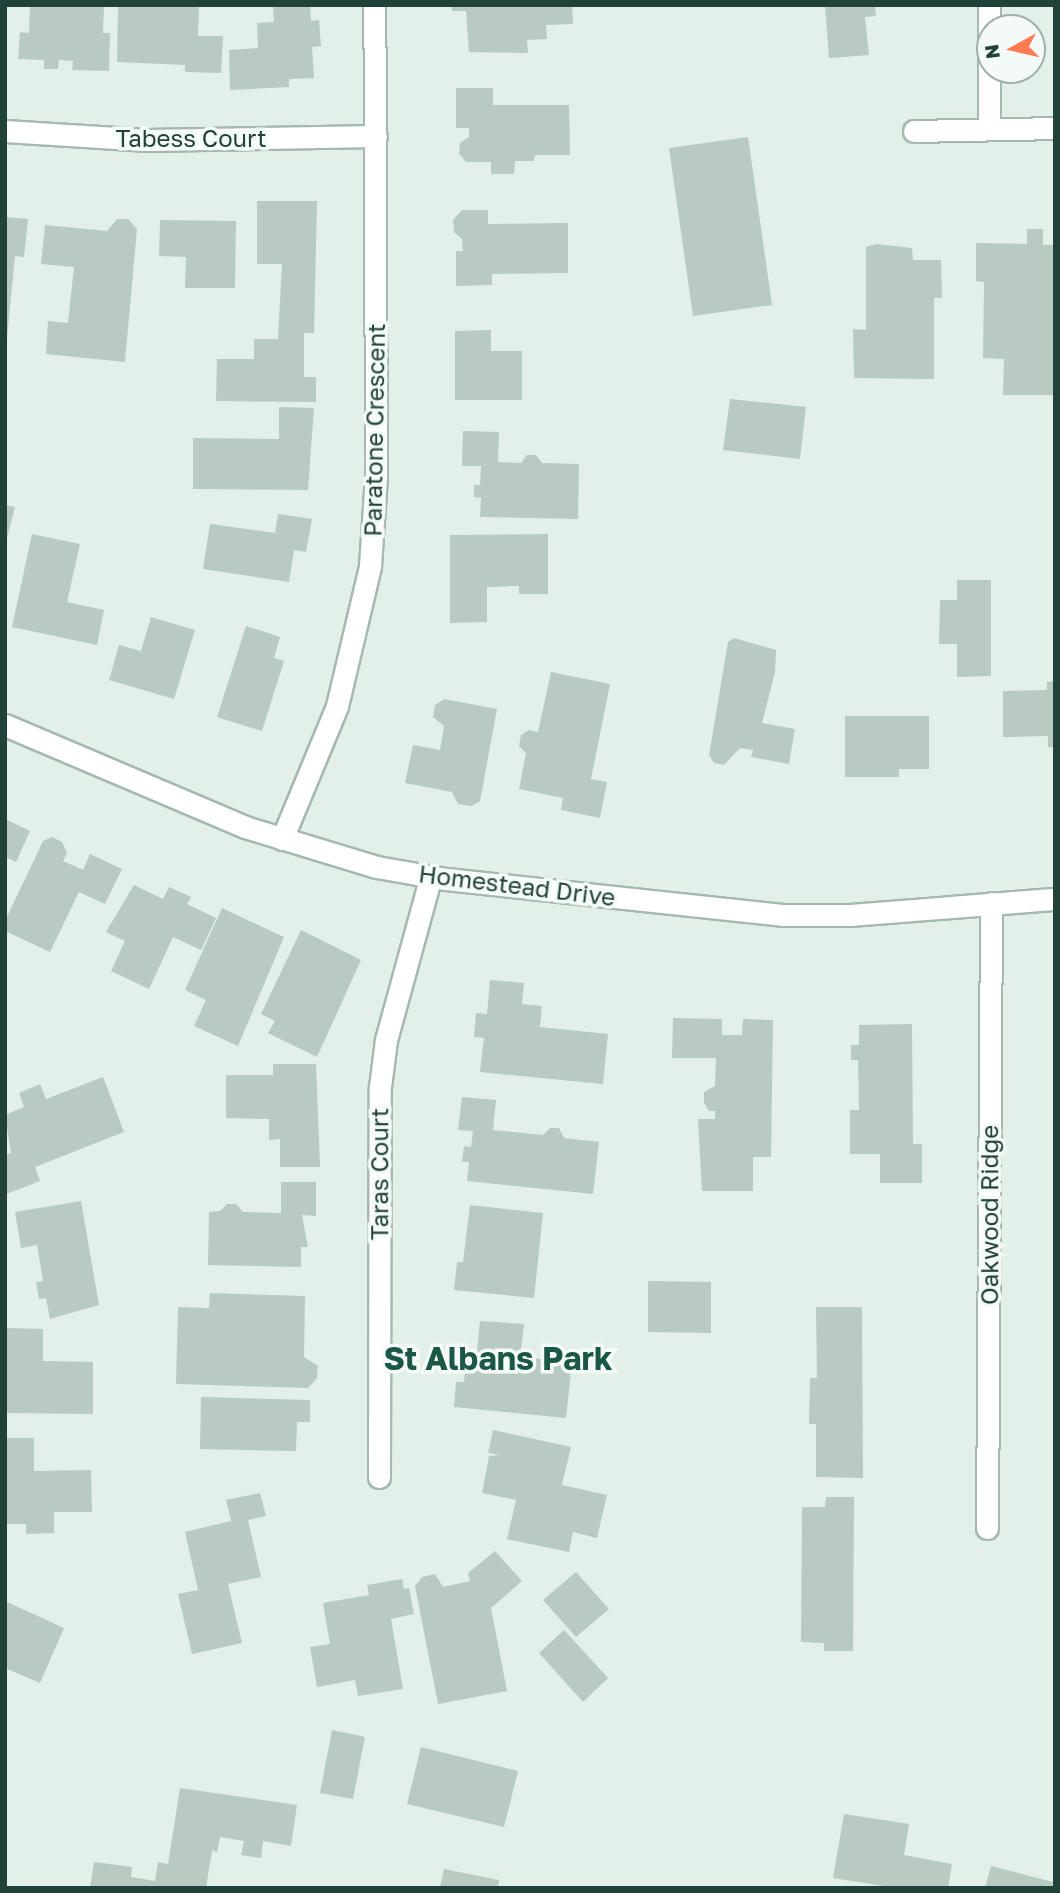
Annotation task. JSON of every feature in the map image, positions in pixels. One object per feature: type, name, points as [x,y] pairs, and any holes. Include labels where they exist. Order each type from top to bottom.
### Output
[{"type":"street","name":"Paratone Crescent","points":[[282,839],[337,706],[370,566],[376,476],[374,5]]},
{"type":"street","points":[[989,5],[989,128]]},
{"type":"street","points":[[914,131],[1055,128]]},
{"type":"street","name":"Tabess Court","points":[[5,131],[148,140],[376,136]]},
{"type":"street","name":"Homestead Drive","points":[[5,725],[190,806],[282,839],[377,867],[431,876],[782,915],[850,915],[1055,899]]},
{"type":"street","name":"Taras Court","points":[[379,1477],[380,1087],[386,1040],[431,876]]},
{"type":"street","name":"Oakwood Ridge","points":[[987,1528],[991,903]]},
{"type":"building","points":[[30,5],[104,5],[103,33],[110,33],[109,71],[72,70],[73,61],[59,60],[58,69],[44,69],[44,60],[18,59],[20,32],[29,33]]},
{"type":"building","points":[[199,5],[198,36],[223,36],[221,73],[185,72],[185,65],[117,62],[118,6]]},
{"type":"building","points":[[273,5],[310,5],[311,21],[319,20],[321,46],[312,47],[314,78],[289,79],[289,87],[230,90],[229,50],[258,48],[257,23],[274,22]]},
{"type":"building","points":[[452,5],[572,5],[573,24],[546,25],[547,39],[527,40],[528,53],[469,52],[466,11],[452,11]]},
{"type":"building","points":[[825,5],[875,5],[876,16],[865,17],[869,55],[829,58]]},
{"type":"building","points":[[456,88],[493,88],[493,105],[569,105],[570,155],[535,155],[534,161],[515,161],[514,174],[491,174],[491,162],[466,162],[459,154],[460,143],[469,137],[469,128],[456,128]]},
{"type":"building","points":[[748,137],[772,305],[693,316],[669,148]]},
{"type":"building","points":[[257,201],[317,201],[314,333],[304,333],[304,377],[316,377],[316,402],[216,401],[217,359],[254,359],[254,339],[278,339],[282,264],[257,264]]},
{"type":"building","points":[[462,210],[488,210],[488,224],[568,223],[568,273],[492,274],[492,285],[456,286],[456,251],[463,251],[462,239],[454,232],[453,220]]},
{"type":"building","points":[[5,217],[28,219],[24,257],[15,256],[7,338]]},
{"type":"building","points":[[117,219],[128,219],[137,229],[125,362],[46,354],[48,321],[68,323],[74,267],[41,264],[45,225],[107,231]]},
{"type":"building","points":[[160,220],[236,221],[235,288],[185,288],[186,257],[159,256]]},
{"type":"building","points":[[1027,229],[1043,229],[1043,245],[1055,245],[1055,395],[1003,395],[1004,359],[983,358],[984,282],[976,281],[976,243],[1027,244]]},
{"type":"building","points":[[876,244],[912,248],[913,260],[941,260],[942,298],[934,298],[934,379],[854,378],[853,329],[866,330],[866,247]]},
{"type":"building","points":[[491,330],[491,351],[522,351],[522,400],[455,400],[455,331]]},
{"type":"building","points":[[730,399],[806,407],[800,459],[723,450]]},
{"type":"building","points":[[279,407],[314,408],[308,490],[193,489],[193,438],[279,439]]},
{"type":"building","points":[[463,431],[499,432],[498,462],[521,463],[527,455],[536,455],[542,463],[579,464],[578,519],[480,517],[481,498],[474,497],[474,485],[480,485],[481,466],[462,466]]},
{"type":"building","points":[[5,505],[15,507],[6,542],[5,542]]},
{"type":"building","points":[[278,514],[312,519],[306,552],[294,550],[289,582],[203,569],[210,524],[275,533]]},
{"type":"building","points":[[32,534],[80,544],[67,602],[104,610],[97,645],[12,627]]},
{"type":"building","points":[[548,534],[548,594],[519,594],[519,586],[487,587],[487,622],[450,623],[450,535]]},
{"type":"building","points":[[957,580],[991,580],[991,676],[957,677],[957,644],[939,644],[940,600],[957,600]]},
{"type":"building","points":[[151,617],[195,630],[174,699],[109,680],[119,645],[141,651]]},
{"type":"building","points":[[246,626],[280,637],[274,658],[284,661],[262,731],[217,717]]},
{"type":"building","points":[[734,638],[776,650],[775,672],[762,723],[795,729],[789,764],[751,757],[753,750],[740,748],[724,765],[714,763],[709,755],[728,642]]},
{"type":"building","points":[[551,672],[610,684],[591,779],[607,782],[600,818],[561,810],[563,798],[519,789],[526,753],[519,746],[521,735],[529,730],[538,732]]},
{"type":"building","points":[[1055,681],[1055,747],[1048,747],[1048,736],[1003,737],[1003,691],[1047,690],[1047,682]]},
{"type":"building","points":[[444,699],[497,709],[480,801],[471,806],[458,804],[452,792],[405,783],[413,745],[440,750],[444,726],[433,717],[435,705]]},
{"type":"building","points":[[845,716],[929,716],[929,769],[899,769],[899,777],[845,777]]},
{"type":"building","points":[[5,819],[30,831],[16,862],[5,857]]},
{"type":"building","points":[[52,837],[62,842],[67,853],[63,861],[83,870],[90,854],[122,869],[105,904],[79,892],[50,952],[5,931],[5,921],[43,841]]},
{"type":"building","points":[[134,885],[163,899],[169,887],[191,897],[187,904],[216,918],[201,950],[173,937],[149,989],[111,971],[125,941],[106,932]]},
{"type":"building","points":[[222,908],[284,937],[238,1046],[194,1026],[206,1000],[185,990]]},
{"type":"building","points":[[301,930],[361,960],[317,1057],[268,1033],[275,1021],[261,1014]]},
{"type":"building","points":[[490,980],[524,983],[522,1004],[542,1006],[540,1027],[608,1034],[603,1084],[480,1072],[484,1038],[474,1037],[476,1013],[487,1014]]},
{"type":"building","points":[[673,1018],[722,1019],[722,1035],[742,1035],[743,1019],[773,1020],[771,1157],[753,1157],[753,1191],[702,1191],[698,1119],[715,1119],[715,1111],[709,1111],[704,1103],[704,1092],[715,1086],[716,1058],[672,1058]]},
{"type":"building","points":[[912,1024],[913,1144],[922,1144],[922,1183],[880,1183],[880,1154],[850,1154],[850,1110],[859,1110],[858,1060],[851,1060],[851,1045],[859,1045],[859,1025]]},
{"type":"building","points":[[273,1064],[316,1064],[320,1167],[280,1167],[280,1139],[269,1140],[269,1119],[226,1118],[226,1075],[273,1075]]},
{"type":"building","points":[[103,1077],[124,1132],[35,1167],[40,1181],[6,1194],[5,1155],[11,1153],[5,1115],[24,1107],[19,1093],[40,1084],[46,1099]]},
{"type":"building","points":[[462,1097],[496,1100],[493,1130],[543,1135],[550,1128],[559,1128],[564,1138],[599,1142],[593,1194],[467,1181],[469,1162],[462,1162],[464,1146],[471,1147],[473,1131],[458,1130]]},
{"type":"building","points":[[281,1182],[316,1182],[316,1216],[302,1215],[308,1247],[301,1247],[301,1267],[208,1265],[209,1212],[220,1211],[227,1204],[236,1204],[243,1212],[281,1213]]},
{"type":"building","points":[[81,1201],[99,1305],[50,1319],[46,1298],[39,1299],[36,1282],[43,1281],[37,1245],[21,1248],[15,1212]]},
{"type":"building","points":[[470,1205],[543,1213],[534,1298],[454,1290],[457,1262],[463,1262]]},
{"type":"building","points":[[648,1281],[711,1282],[711,1333],[648,1332]]},
{"type":"building","points":[[210,1293],[305,1296],[304,1357],[318,1366],[317,1378],[308,1388],[176,1384],[178,1307],[209,1308]]},
{"type":"building","points":[[816,1307],[862,1307],[863,1478],[816,1477],[816,1424],[809,1424],[810,1378],[817,1378]]},
{"type":"building","points":[[480,1321],[524,1324],[520,1357],[572,1362],[566,1418],[454,1407],[456,1382],[464,1382],[467,1352],[477,1353]]},
{"type":"building","points":[[7,1328],[43,1329],[43,1361],[93,1362],[93,1414],[5,1413]]},
{"type":"building","points":[[201,1397],[310,1400],[310,1422],[297,1422],[296,1451],[200,1449]]},
{"type":"building","points":[[493,1430],[571,1447],[562,1485],[607,1495],[597,1538],[573,1532],[569,1552],[507,1539],[516,1500],[482,1493],[489,1456],[500,1455],[488,1453]]},
{"type":"building","points":[[5,1438],[34,1438],[34,1471],[91,1470],[92,1512],[54,1512],[54,1533],[26,1534],[26,1524],[5,1524]]},
{"type":"building","points":[[260,1493],[266,1516],[248,1520],[261,1577],[228,1584],[242,1643],[192,1654],[178,1594],[198,1590],[185,1532],[231,1521],[226,1500]]},
{"type":"building","points":[[826,1497],[854,1497],[853,1651],[824,1651],[824,1643],[801,1642],[802,1507],[825,1507]]},
{"type":"building","points":[[495,1551],[522,1581],[491,1608],[507,1691],[438,1704],[415,1586],[422,1577],[435,1574],[443,1587],[470,1581],[468,1573]]},
{"type":"building","points":[[576,1572],[609,1609],[576,1637],[543,1600]]},
{"type":"building","points":[[402,1579],[404,1589],[409,1588],[414,1614],[391,1619],[403,1689],[358,1696],[355,1680],[317,1687],[310,1647],[330,1644],[323,1603],[369,1595],[367,1585]]},
{"type":"building","points":[[7,1602],[64,1628],[40,1683],[5,1668]]},
{"type":"building","points":[[564,1630],[608,1678],[583,1702],[539,1653]]},
{"type":"building","points":[[332,1730],[365,1737],[353,1799],[320,1793]]},
{"type":"building","points":[[421,1747],[518,1771],[504,1827],[407,1804]]},
{"type":"building","points":[[180,1788],[297,1805],[291,1846],[263,1841],[261,1858],[241,1855],[244,1841],[220,1837],[217,1852],[212,1850],[206,1888],[90,1888],[94,1862],[132,1867],[131,1877],[155,1881],[158,1862],[168,1864]]},
{"type":"building","points":[[844,1814],[909,1824],[904,1855],[952,1864],[948,1888],[896,1888],[833,1878]]},
{"type":"building","points":[[991,1866],[1053,1882],[1052,1888],[985,1888]]},
{"type":"building","points":[[444,1869],[499,1880],[498,1888],[440,1888]]},
{"type":"district","name":"St Albans Park","points":[[498,1358]]}]
